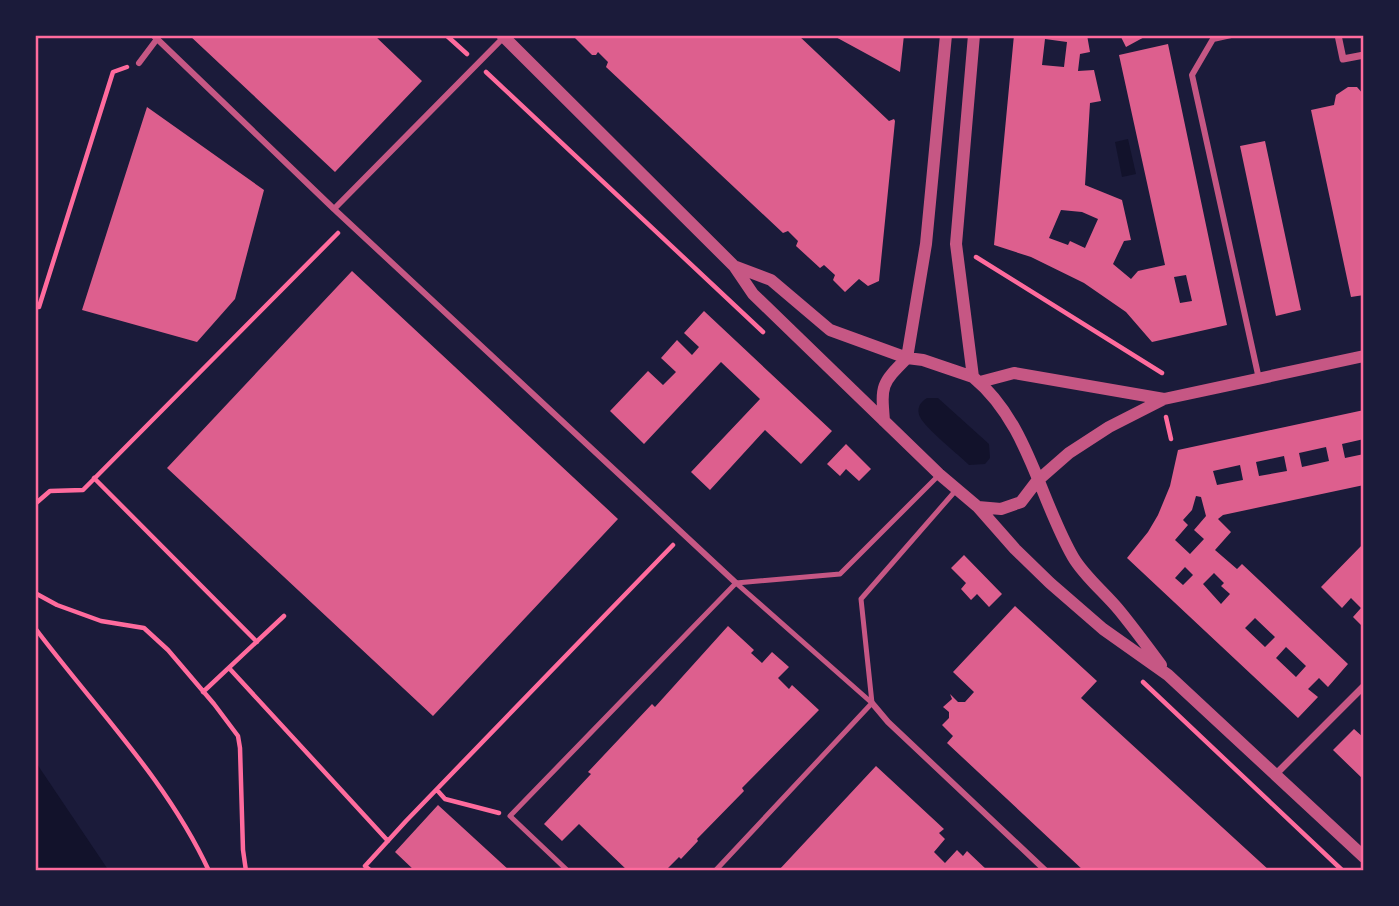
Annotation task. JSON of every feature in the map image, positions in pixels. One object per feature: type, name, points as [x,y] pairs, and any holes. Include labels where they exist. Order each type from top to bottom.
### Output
[{"type":"street","points":[[884,421],[882,390],[891,374],[907,358],[926,244],[946,35]]},
{"type":"street","points":[[974,35],[956,244],[977,379]]},
{"type":"street","points":[[1231,35],[1213,39],[1192,75],[1259,379]]},
{"type":"street","points":[[1338,35],[1343,59],[1364,55]]},
{"type":"street","points":[[334,209],[503,36],[734,266],[753,294],[939,474],[978,507],[1015,550],[1103,629],[1168,675],[1364,857]]},
{"type":"street","points":[[139,63],[155,37],[334,209],[736,583]]},
{"type":"street","points":[[734,266],[771,280],[830,330],[907,358],[923,360],[977,379],[997,400],[1020,436],[1037,481],[1074,559],[1120,611],[1168,675]]},
{"type":"street","points":[[978,507],[1001,509],[1021,502],[1037,481],[1069,453],[1109,427],[1164,399],[1364,356]]},
{"type":"street","points":[[977,379],[1014,373],[1164,399]]},
{"type":"street","points":[[1276,774],[1364,686]]},
{"type":"street","points":[[872,703],[888,722],[1046,871]]},
{"type":"lane","points":[[568,871],[510,816],[736,583],[840,574],[939,474]]},
{"type":"lane","points":[[715,871],[872,703],[861,599],[957,489]]},
{"type":"lane","points":[[736,583],[872,703]]},
{"type":"path","points":[[35,307],[39,307],[113,72],[139,63]]},
{"type":"path","points":[[35,504],[50,491],[83,490],[349,222]]},
{"type":"path","points":[[973,256],[1162,373]]},
{"type":"path","points":[[1166,416],[1171,439]]},
{"type":"path","points":[[94,478],[257,642]]},
{"type":"path","points":[[371,871],[365,866],[388,841],[684,534]]},
{"type":"path","points":[[35,593],[57,605],[101,621],[144,628],[168,650],[238,736],[246,871]]},
{"type":"path","points":[[203,692],[284,616]]},
{"type":"path","points":[[35,628],[142,760],[209,871]]},
{"type":"path","points":[[229,668],[388,841]]},
{"type":"path","points":[[436,790],[445,799],[510,816]]},
{"type":"shaded area","points":[[1128,139],[1136,174],[1122,177],[1115,142]]},
{"type":"shaded area","points":[[927,398],[938,398],[989,444],[990,458],[985,464],[969,465],[923,422],[919,409]]},
{"type":"shaded area","points":[[35,761],[109,871],[35,871]]},
{"type":"building","points":[[189,35],[374,35],[422,81],[335,172]]},
{"type":"building","points":[[572,35],[798,35],[889,121],[895,121],[879,281],[868,286],[859,279],[845,292],[833,280],[835,275],[824,265],[820,268],[796,246],[798,241],[788,231],[783,233],[606,67],[608,62],[598,52],[592,55]]},
{"type":"building","points":[[832,35],[904,35],[900,72]]},
{"type":"building","points":[[1014,35],[1087,35],[1090,52],[1080,54],[1078,71],[1094,70],[1101,101],[1090,103],[1085,185],[1122,200],[1131,240],[1124,241],[1113,264],[1131,279],[1138,271],[1165,265],[1119,55],[1168,44],[1227,325],[1152,342],[1126,312],[1084,283],[1031,257],[994,245]],"holes":[[[1045,39],[1067,42],[1064,67],[1042,65]],[[1061,210],[1082,212],[1098,219],[1085,248],[1070,241],[1068,245],[1049,238]],[[1186,275],[1192,301],[1180,303],[1174,277]]]},
{"type":"building","points":[[1120,35],[1148,35],[1126,47]]},
{"type":"building","points":[[1348,87],[1357,87],[1364,95],[1364,295],[1351,297],[1311,110],[1334,105],[1336,95]]},
{"type":"building","points":[[147,107],[264,190],[235,299],[197,342],[82,310]]},
{"type":"building","points":[[1265,141],[1301,310],[1276,316],[1240,146]]},
{"type":"building","points":[[352,271],[618,519],[433,716],[167,468]]},
{"type":"building","points":[[704,311],[832,431],[801,464],[765,430],[710,490],[691,472],[760,399],[721,362],[644,444],[610,411],[648,371],[663,385],[676,372],[661,358],[677,340],[692,355],[699,347],[684,333]]},
{"type":"building","points":[[1364,410],[1364,439],[1342,444],[1345,458],[1364,454],[1364,485],[1223,515],[1218,519],[1231,532],[1215,550],[1237,569],[1242,564],[1348,664],[1328,687],[1319,678],[1308,689],[1318,697],[1298,718],[1127,558],[1158,515],[1170,486],[1178,450]],"holes":[[[1326,447],[1329,461],[1302,467],[1299,453]],[[1284,456],[1287,471],[1259,476],[1256,462]],[[1240,465],[1243,480],[1217,485],[1213,471]],[[1196,496],[1201,497],[1206,516],[1194,530],[1204,539],[1190,554],[1175,540],[1188,525],[1183,520],[1192,510]],[[1185,567],[1193,575],[1183,585],[1175,578]],[[1214,573],[1224,583],[1221,586],[1230,594],[1221,604],[1203,584]],[[1255,618],[1275,637],[1265,647],[1245,628]],[[1286,647],[1306,666],[1296,677],[1276,658]]]},
{"type":"building","points":[[846,444],[871,469],[859,481],[846,469],[840,476],[827,464]]},
{"type":"building","points":[[1364,543],[1364,628],[1353,617],[1361,608],[1351,598],[1342,608],[1321,587]]},
{"type":"building","points":[[964,555],[1002,594],[989,607],[977,594],[971,600],[961,589],[966,583],[951,568]]},
{"type":"building","points":[[1015,606],[1097,681],[1081,698],[1270,871],[1084,871],[947,743],[953,736],[942,725],[949,718],[949,712],[943,707],[952,699],[950,694],[958,702],[965,702],[974,692],[953,672]]},
{"type":"building","points":[[728,626],[754,650],[751,653],[762,663],[772,652],[789,667],[778,678],[789,689],[792,685],[819,710],[742,788],[744,791],[681,859],[679,857],[665,871],[628,871],[579,824],[562,841],[544,824],[591,774],[588,772],[652,704],[655,707]]},
{"type":"building","points":[[1354,729],[1364,738],[1364,780],[1333,750]]},
{"type":"building","points":[[876,766],[944,829],[939,833],[945,839],[934,852],[945,863],[957,850],[963,856],[967,851],[988,871],[778,871]]},
{"type":"building","points":[[438,805],[510,871],[415,871],[395,852]]}]
